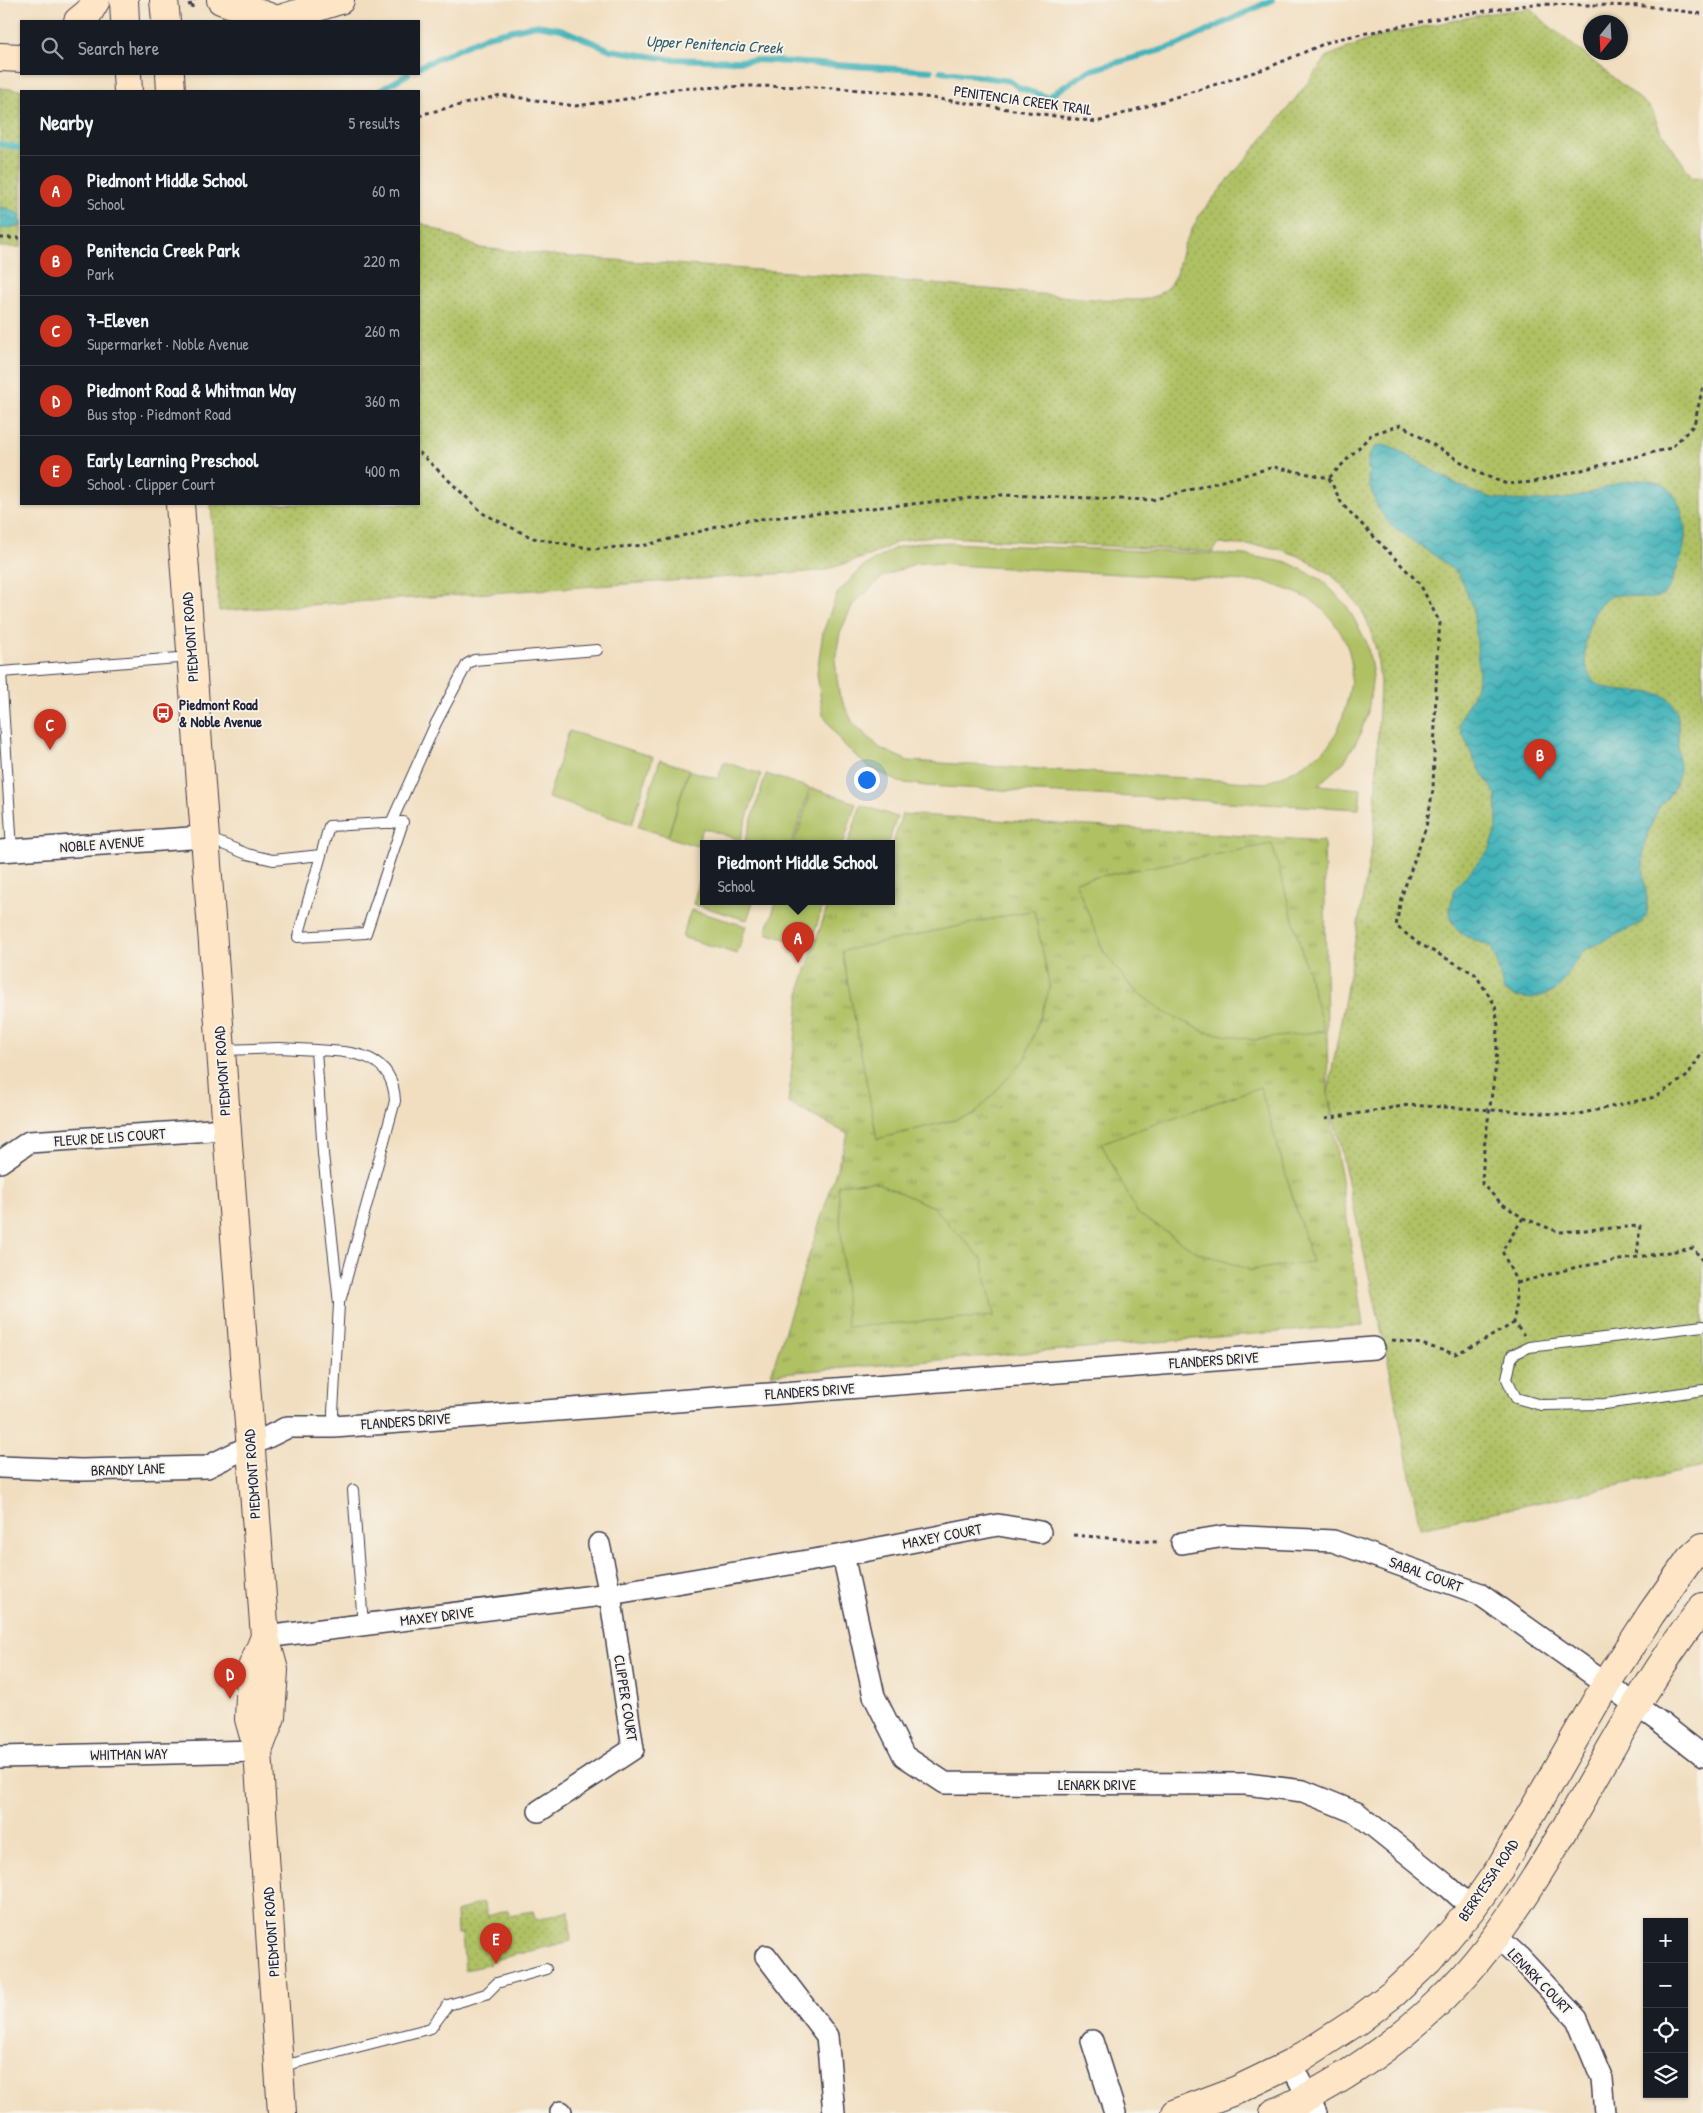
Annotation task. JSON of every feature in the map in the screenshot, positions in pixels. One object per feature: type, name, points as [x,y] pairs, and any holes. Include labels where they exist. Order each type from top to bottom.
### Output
[{"type":"main road","points":[[79,20],[89,12],[96,0]]},
{"type":"main road","points":[[124,0],[125,20]]},
{"type":"main road","points":[[164,0],[166,20]]},
{"type":"main road","points":[[221,0],[273,20]]},
{"type":"main road","points":[[279,20],[340,0]]},
{"type":"main road","points":[[0,57],[20,58]]},
{"type":"main road","points":[[127,75],[128,90]]},
{"type":"main road","points":[[170,75],[171,90]]},
{"type":"main road","name":"PIEDMONT ROAD","points":[[180,505],[265,1637],[274,1670],[271,1716],[258,1751],[282,2113]]},
{"type":"main road","name":"BERRYESSA ROAD","points":[[1176,2113],[1237,2090],[1291,2064],[1356,2022],[1394,1993],[1429,1960],[1472,1908],[1500,1868],[1606,1684],[1651,1614],[1690,1560],[1703,1547]]},
{"type":"main road","points":[[1274,2113],[1312,2106],[1382,2052],[1457,1985],[1496,1936],[1556,1844],[1636,1707],[1681,1635],[1703,1607]]},
{"type":"street","name":"NOBLE AVENUE","points":[[6,851],[205,836]]},
{"type":"street","name":"FLEUR DE LIS COURT","points":[[0,1162],[30,1142],[226,1129]]},
{"type":"street","name":"FLANDERS DRIVE","points":[[250,1445],[288,1427],[334,1427],[1382,1344]]},
{"type":"street","name":"BRANDY LANE","points":[[0,1467],[81,1470],[207,1467],[250,1445]]},
{"type":"street","name":"MAXEY COURT","points":[[843,1555],[998,1525],[1040,1532]]},
{"type":"street","name":"SABAL COURT","points":[[1182,1544],[1225,1536],[1333,1540],[1478,1593],[1636,1707],[1657,1720],[1703,1756]]},
{"type":"street","points":[[599,1544],[610,1594]]},
{"type":"street","name":"MAXEY DRIVE","points":[[265,1637],[610,1594],[843,1555]]},
{"type":"street","name":"LENARK DRIVE","points":[[843,1555],[874,1696],[904,1756],[945,1783],[1246,1784],[1303,1791],[1357,1814],[1444,1883],[1472,1908]]},
{"type":"street","name":"CLIPPER COURT","points":[[539,1811],[634,1750],[610,1594]]},
{"type":"street","name":"WHITMAN WAY","points":[[0,1757],[258,1751]]},
{"type":"street","name":"LENARK COURT","points":[[1496,1936],[1520,1957],[1577,2019],[1602,2079],[1605,2113]]},
{"type":"street","points":[[766,1956],[827,2036],[834,2113]]},
{"type":"street","points":[[1092,2041],[1114,2113]]},
{"type":"street","points":[[1291,2064],[1312,2106]]},
{"type":"lane","points":[[391,822],[436,723],[467,664],[474,660],[597,650]]},
{"type":"lane","points":[[6,851],[1,672],[192,657]]},
{"type":"lane","points":[[403,822],[366,933],[298,937],[321,855],[328,826],[403,822]]},
{"type":"lane","points":[[205,836],[247,854],[273,860],[321,855]]},
{"type":"lane","points":[[221,1050],[280,1048],[349,1051],[370,1058],[388,1074],[394,1091],[394,1101],[339,1304]]},
{"type":"lane","points":[[316,1050],[323,1154],[339,1304],[333,1412],[334,1427]]},
{"type":"lane","points":[[1703,1326],[1528,1347],[1512,1356],[1507,1379],[1516,1398],[1541,1405],[1605,1404],[1703,1390]]},
{"type":"lane","points":[[353,1490],[363,1625]]},
{"type":"lane","points":[[279,2067],[431,2028],[448,2005],[486,1994],[497,1983],[546,1969]]},
{"type":"path","points":[[192,4],[192,12]]},
{"type":"path","name":"PENITENCIA CREEK TRAIL","points":[[420,116],[501,95],[575,106],[673,89],[748,86],[820,87],[890,92],[1098,122],[1267,68],[1333,40],[1445,17],[1534,4],[1646,6],[1703,14]]},
{"type":"path","points":[[0,238],[20,238]]},
{"type":"path","points":[[1329,478],[1372,434],[1401,425],[1481,474],[1507,484],[1533,482],[1622,461],[1672,448],[1694,425],[1703,386]]},
{"type":"path","points":[[420,453],[484,514],[533,538],[594,549],[646,546],[741,521],[1001,495],[1152,500],[1274,467],[1329,478]]},
{"type":"path","points":[[1329,478],[1342,504],[1420,584],[1440,623],[1437,657],[1433,790],[1426,827],[1401,898],[1396,926],[1418,943],[1476,974],[1495,1005],[1498,1026],[1496,1065],[1488,1110],[1482,1184],[1501,1203],[1523,1218],[1559,1232],[1640,1226],[1637,1257]]},
{"type":"path","points":[[1325,1118],[1409,1105],[1574,1115],[1655,1097],[1686,1077],[1703,1052]]},
{"type":"path","points":[[1514,1323],[1517,1283],[1502,1251],[1523,1218]]},
{"type":"path","points":[[1517,1283],[1577,1267],[1693,1248],[1703,1261]]},
{"type":"path","points":[[1382,1344],[1421,1344],[1455,1354],[1482,1342],[1514,1323]]},
{"type":"path","points":[[1514,1323],[1522,1330],[1528,1347]]},
{"type":"path","points":[[1073,1535],[1157,1542]]},
{"type":"green space","points":[[1531,8],[1548,25],[1583,53],[1583,60],[1591,60],[1651,108],[1660,130],[1693,178],[1703,176],[1703,1467],[1420,1528],[1388,1360],[1328,1093],[1374,834],[1380,682],[1377,653],[1368,623],[1361,609],[1341,584],[1329,573],[1299,556],[1265,546],[1218,544],[1213,552],[931,536],[900,541],[871,555],[822,571],[219,611],[211,505],[420,505],[420,222],[480,248],[572,257],[860,277],[1093,299],[1142,300],[1158,295],[1169,286],[1176,274],[1184,245],[1200,214],[1289,107],[1328,56],[1371,39],[1485,14]]},
{"type":"green space","points":[[0,88],[21,90],[20,247],[0,247]]},
{"type":"green space","points":[[922,542],[1245,555],[1289,563],[1322,580],[1347,606],[1367,643],[1373,675],[1368,712],[1359,737],[1344,762],[1318,785],[1361,789],[1359,809],[926,786],[899,782],[867,766],[842,743],[823,715],[817,673],[823,632],[837,594],[862,567],[895,548]],"holes":[[[917,563],[1266,582],[1302,595],[1321,608],[1343,636],[1350,656],[1351,666],[1351,678],[1346,705],[1342,719],[1331,742],[1318,755],[1304,764],[1266,783],[908,761],[880,748],[853,723],[839,694],[835,660],[840,633],[853,604],[884,576]]]},
{"type":"green space","points":[[569,731],[653,757],[632,824],[548,798]]},
{"type":"green space","points":[[660,760],[689,769],[668,836],[638,827]]},
{"type":"green space","points":[[724,762],[761,774],[740,840],[703,828],[697,846],[668,837],[689,770],[718,779]]},
{"type":"green space","points":[[766,774],[810,788],[793,840],[745,840]]},
{"type":"green space","points":[[812,788],[856,803],[844,840],[795,840]]},
{"type":"green space","points":[[861,805],[897,817],[889,840],[849,840]]},
{"type":"green space","points":[[902,814],[1324,841],[1328,1093],[1363,1325],[771,1374],[848,1134],[788,1103],[801,985],[828,905],[895,905],[894,840]]},
{"type":"green space","points":[[1272,844],[1324,1031],[1254,1040],[1206,1032],[1165,1013],[1131,987],[1104,952],[1075,881]]},
{"type":"green space","points":[[700,880],[700,905],[752,905],[747,920],[693,904]]},
{"type":"green space","points":[[775,905],[823,905],[810,947],[766,933]]},
{"type":"green space","points":[[691,910],[746,926],[737,954],[682,937]]},
{"type":"green space","points":[[1034,910],[1050,988],[1025,1059],[974,1115],[877,1139],[842,951]]},
{"type":"green space","points":[[1260,1087],[1312,1262],[1250,1270],[1197,1252],[1138,1214],[1101,1143]]},
{"type":"green space","points":[[873,1181],[933,1207],[982,1259],[994,1316],[847,1327],[838,1185]]},
{"type":"green space","points":[[483,1902],[488,1916],[508,1910],[509,1915],[533,1911],[536,1920],[569,1911],[571,1941],[490,1961],[489,1965],[465,1970],[462,1934],[457,1934],[456,1912]]},
{"type":"water","points":[[0,207],[20,214],[20,226],[0,229]]},
{"type":"water","points":[[1382,445],[1400,452],[1481,495],[1505,500],[1538,501],[1565,499],[1630,481],[1654,481],[1670,490],[1678,502],[1683,516],[1685,531],[1684,547],[1667,591],[1656,598],[1617,595],[1609,598],[1596,611],[1588,629],[1585,648],[1589,674],[1599,685],[1613,690],[1659,694],[1671,700],[1677,713],[1679,773],[1672,791],[1660,806],[1644,849],[1643,863],[1647,914],[1641,923],[1583,951],[1557,990],[1533,999],[1516,997],[1504,991],[1491,947],[1461,934],[1451,920],[1450,910],[1454,889],[1490,849],[1497,825],[1496,795],[1475,762],[1459,726],[1463,713],[1472,697],[1479,675],[1473,608],[1459,575],[1441,560],[1390,525],[1377,506],[1369,484],[1368,457],[1375,447]]},
{"type":"waterway","name":"Upper Penitencia Creek","points":[[941,71],[1010,81],[1019,88],[1048,97],[1088,71],[1175,46],[1272,0]]},
{"type":"waterway","name":"Upper Penitencia Creek","points":[[420,67],[487,36],[536,25],[561,29],[611,50],[669,59],[757,60],[931,71]]},
{"type":"waterway","name":"Upper Penitencia Creek","points":[[381,90],[406,75]]},
{"type":"waterway","name":"Upper Penitencia Creek","points":[[0,144],[20,148]]},
{"type":"place","name":"Piedmont Road & Noble Avenue","points":[[163,713]]},
{"type":"place","name":"7-Eleven","points":[[50,750]]},
{"type":"place","name":"Penitencia Creek Park","points":[[1540,780]]},
{"type":"place","name":"Piedmont Middle School","points":[[798,963]]},
{"type":"place","name":"Piedmont Road & Whitman Way","points":[[230,1699]]},
{"type":"place","name":"Early Learning Preschool","points":[[496,1964]]}]
